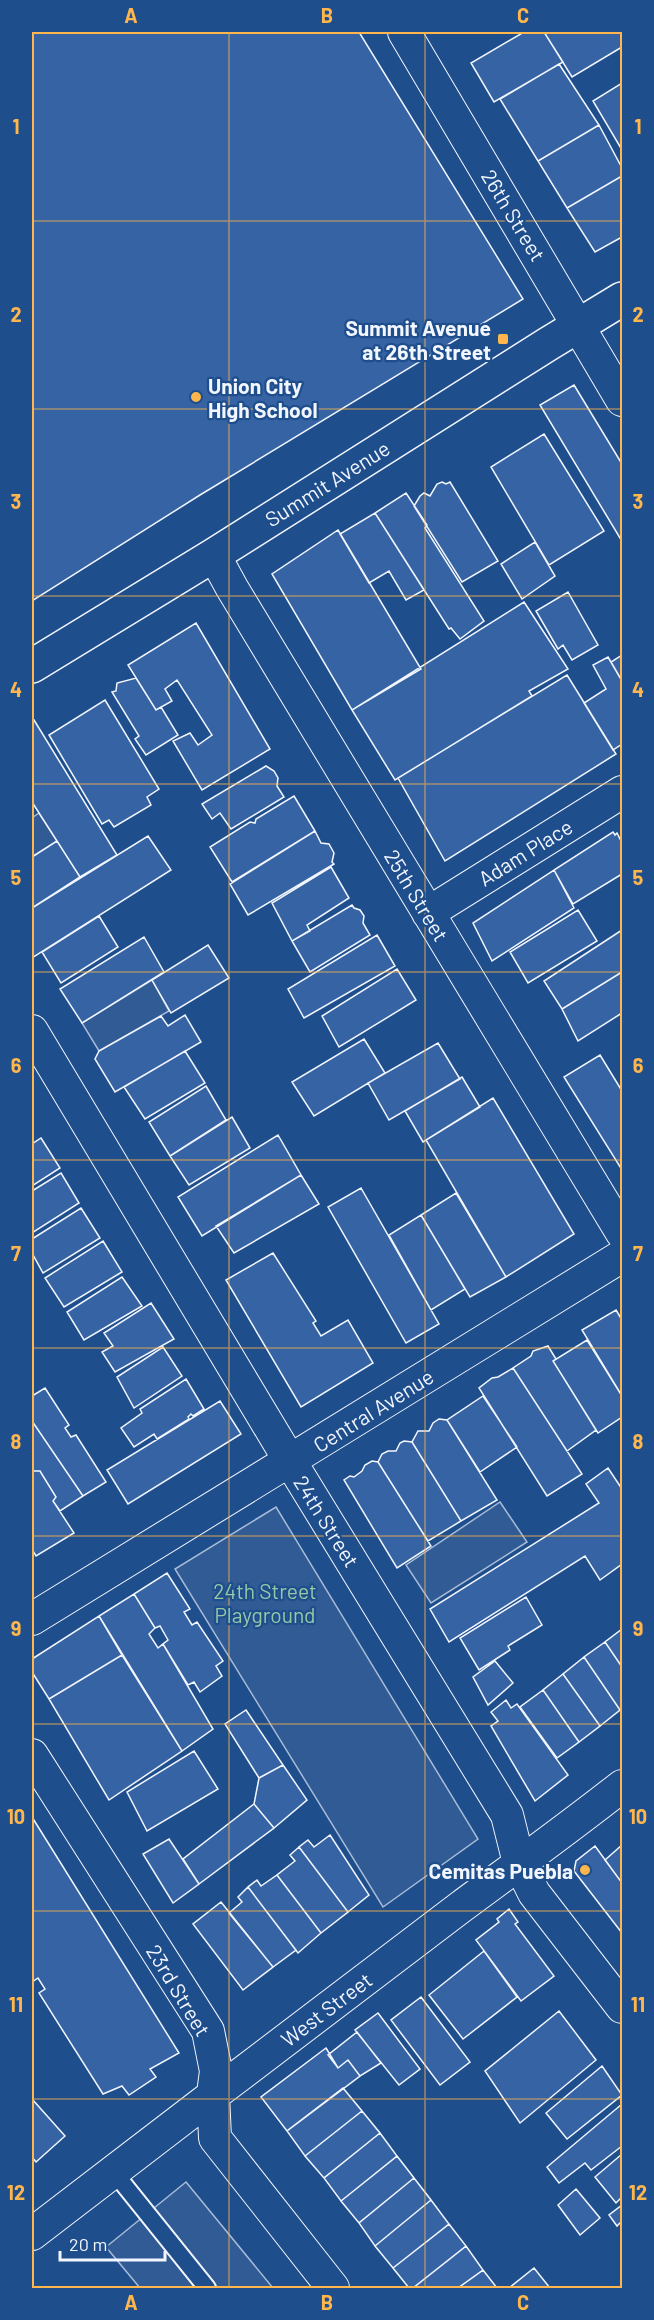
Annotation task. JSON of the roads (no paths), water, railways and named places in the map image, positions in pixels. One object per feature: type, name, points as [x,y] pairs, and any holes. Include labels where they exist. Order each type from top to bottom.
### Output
[{"type":"street","name":"26th Street","points":[[404,32],[622,400]]},
{"type":"street","name":"Summit Avenue","points":[[32,666],[214,555],[622,299]]},
{"type":"street","name":"25th Street","points":[[214,555],[622,1233]]},
{"type":"street","name":"Adam Place","points":[[428,913],[622,792]]},
{"type":"street","name":"24th Street","points":[[32,1031],[290,1461],[507,1815],[519,1863],[534,1893],[622,2007]]},
{"type":"street","name":"Central Avenue","points":[[32,1619],[622,1256]]},
{"type":"street","name":"23rd Street","points":[[32,1755],[208,2031],[216,2072],[213,2094],[215,2138],[333,2289]]},
{"type":"street","name":"West Street","points":[[32,2234],[213,2094],[622,1786]]},
{"type":"lane","points":[[113,2171],[207,2289]]},
{"type":"place","name":"Summit Avenue at 26th Street","points":[[503,339]]},
{"type":"place","name":"Union City High School","points":[[196,397]]},
{"type":"place","name":"Cemitas Puebla","points":[[585,1870]]},
{"type":"park label","name":"24th Street Playground","points":[[265,1602]]}]
